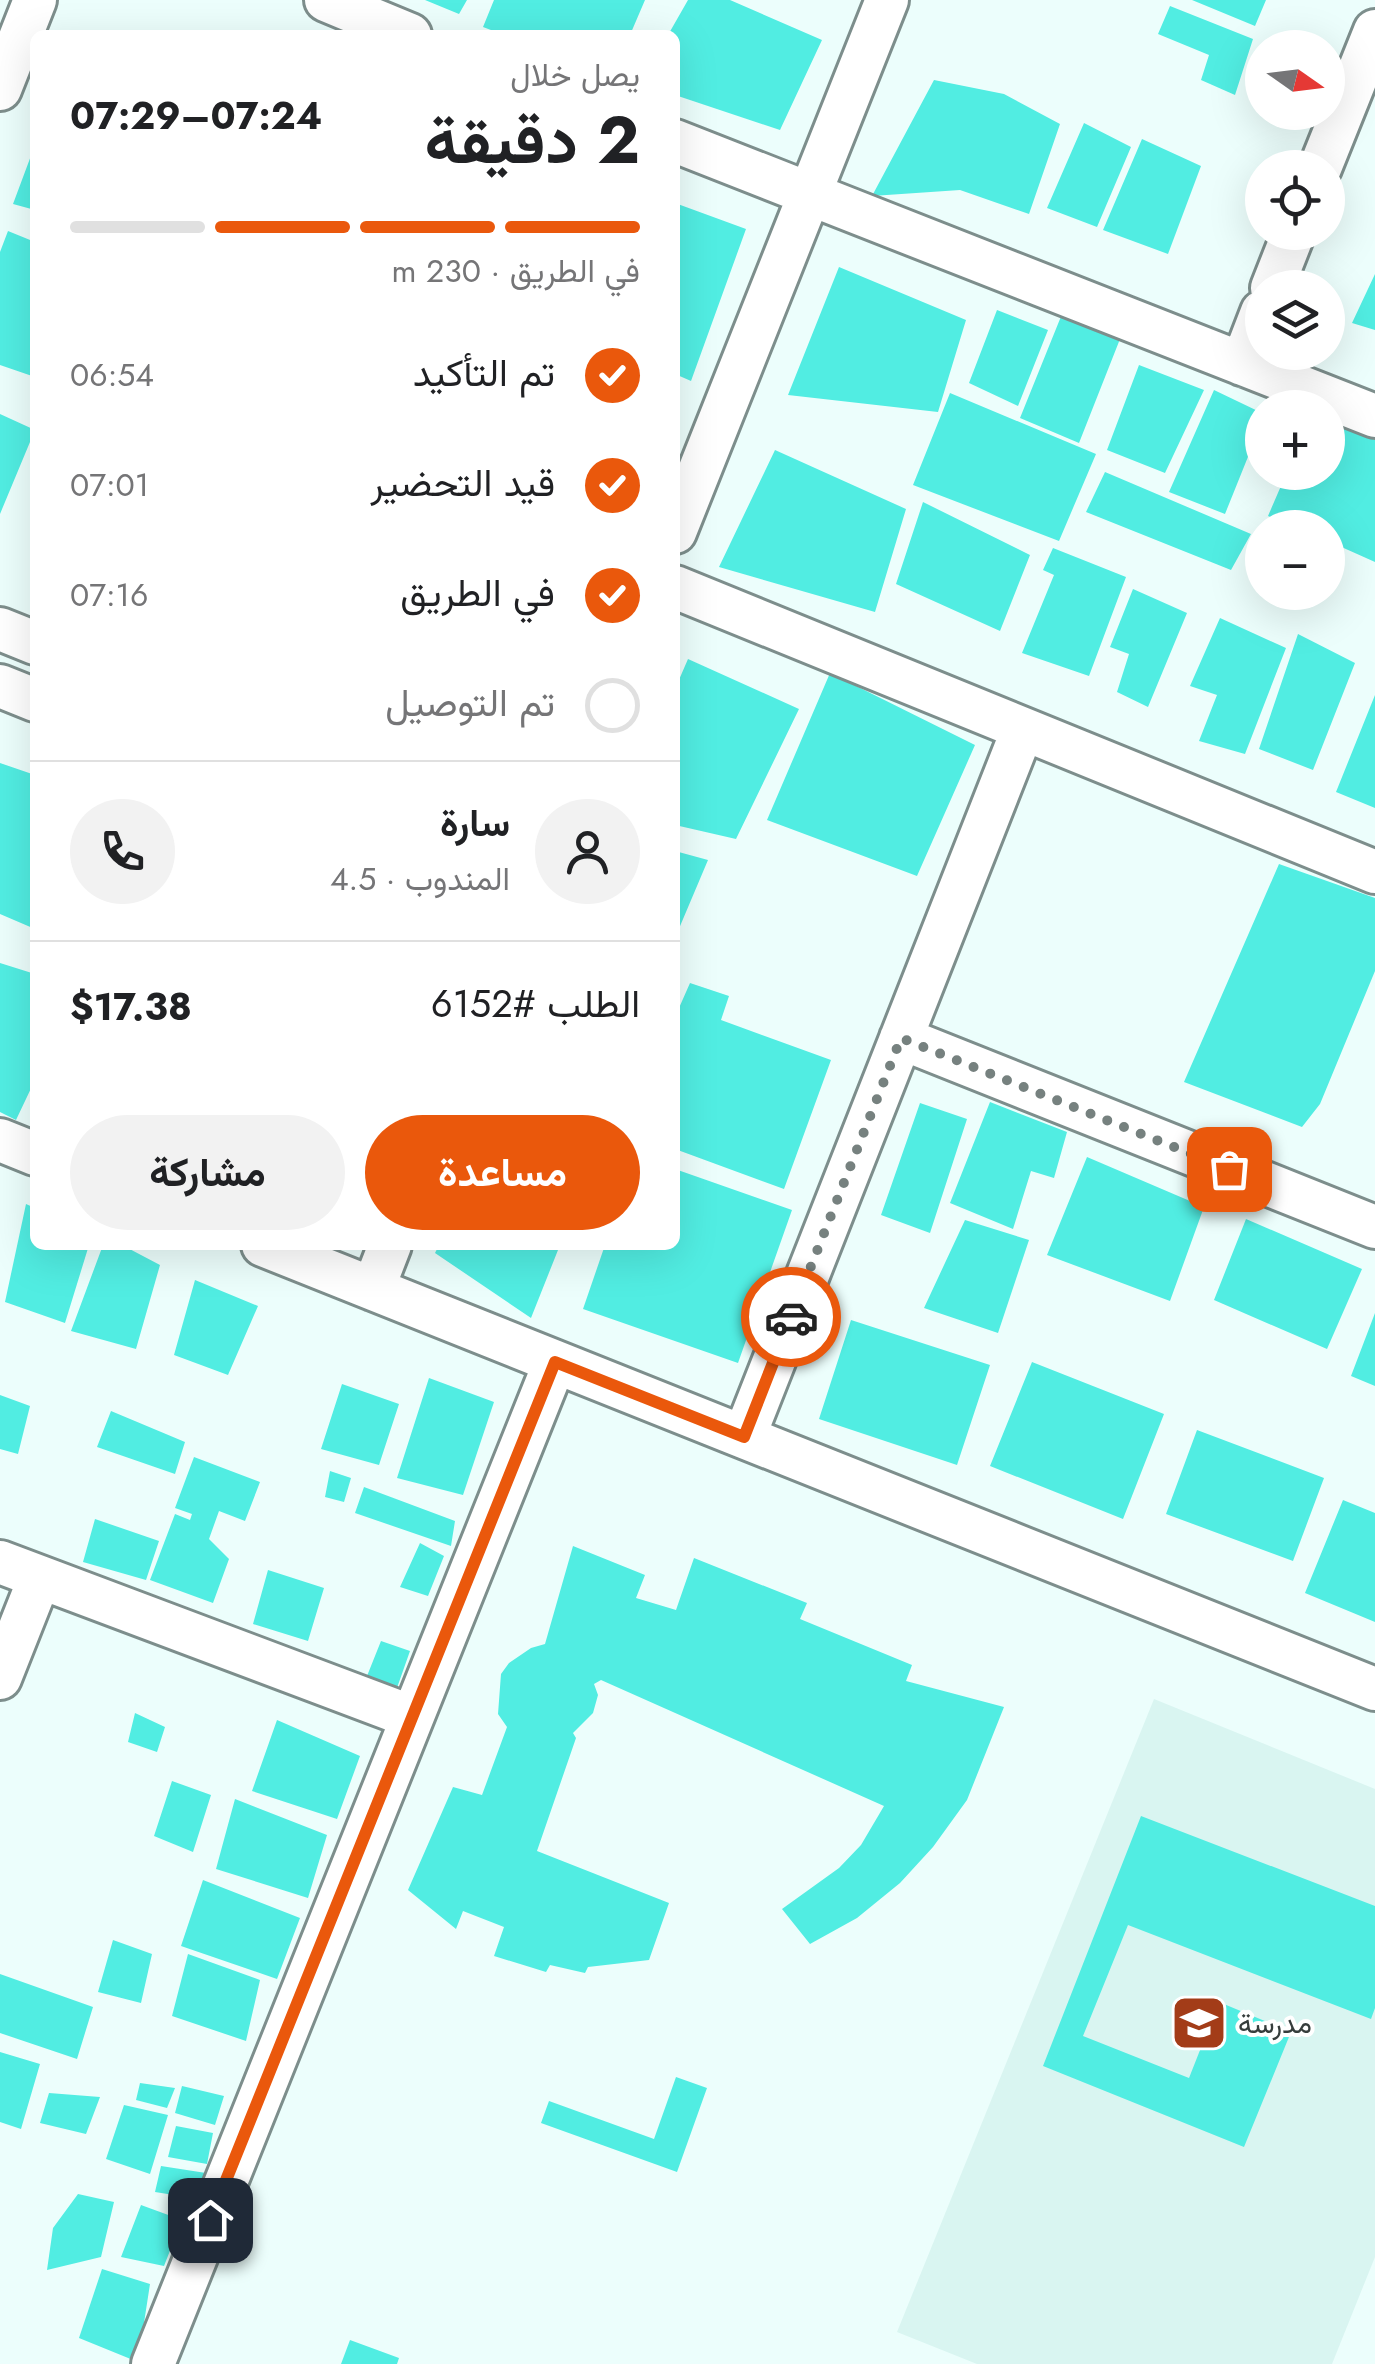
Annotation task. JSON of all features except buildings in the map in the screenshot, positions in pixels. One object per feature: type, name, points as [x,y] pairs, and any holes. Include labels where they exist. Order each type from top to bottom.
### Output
[{"type":"street","points":[[0,88],[35,0]]},
{"type":"street","points":[[326,0],[398,30]]},
{"type":"street","points":[[680,519],[888,0]]},
{"type":"street","points":[[1327,150],[1375,31]]},
{"type":"street","points":[[680,143],[1375,416]]},
{"type":"street","points":[[1242,364],[1245,356]]},
{"type":"street","points":[[680,589],[1375,872]]},
{"type":"street","points":[[0,629],[30,641]]},
{"type":"street","points":[[0,686],[30,698]]},
{"type":"street","points":[[744,1437],[1023,729]]},
{"type":"street","points":[[901,1038],[1375,1228]]},
{"type":"street","points":[[0,1140],[30,1152]]},
{"type":"street","points":[[276,1250],[1375,1689]]},
{"type":"street","points":[[373,1289],[388,1250]]},
{"type":"street","points":[[152,2364],[555,1362]]},
{"type":"street","points":[[0,1562],[412,1717]]},
{"type":"street","points":[[0,1678],[40,1577]]},
{"type":"shaded area","name":"مدرسة","points":[[1154,1699],[1375,1789],[1375,2257],[1332,2364],[977,2364],[897,2332]]},
{"type":"way so far","points":[[791,1317],[901,1038],[1229,1169]]},
{"type":"place","name":"مدرسة","points":[[1199,2023]]},
{"type":"route","points":[[210,2220],[555,1362],[744,1437],[791,1317]]}]
